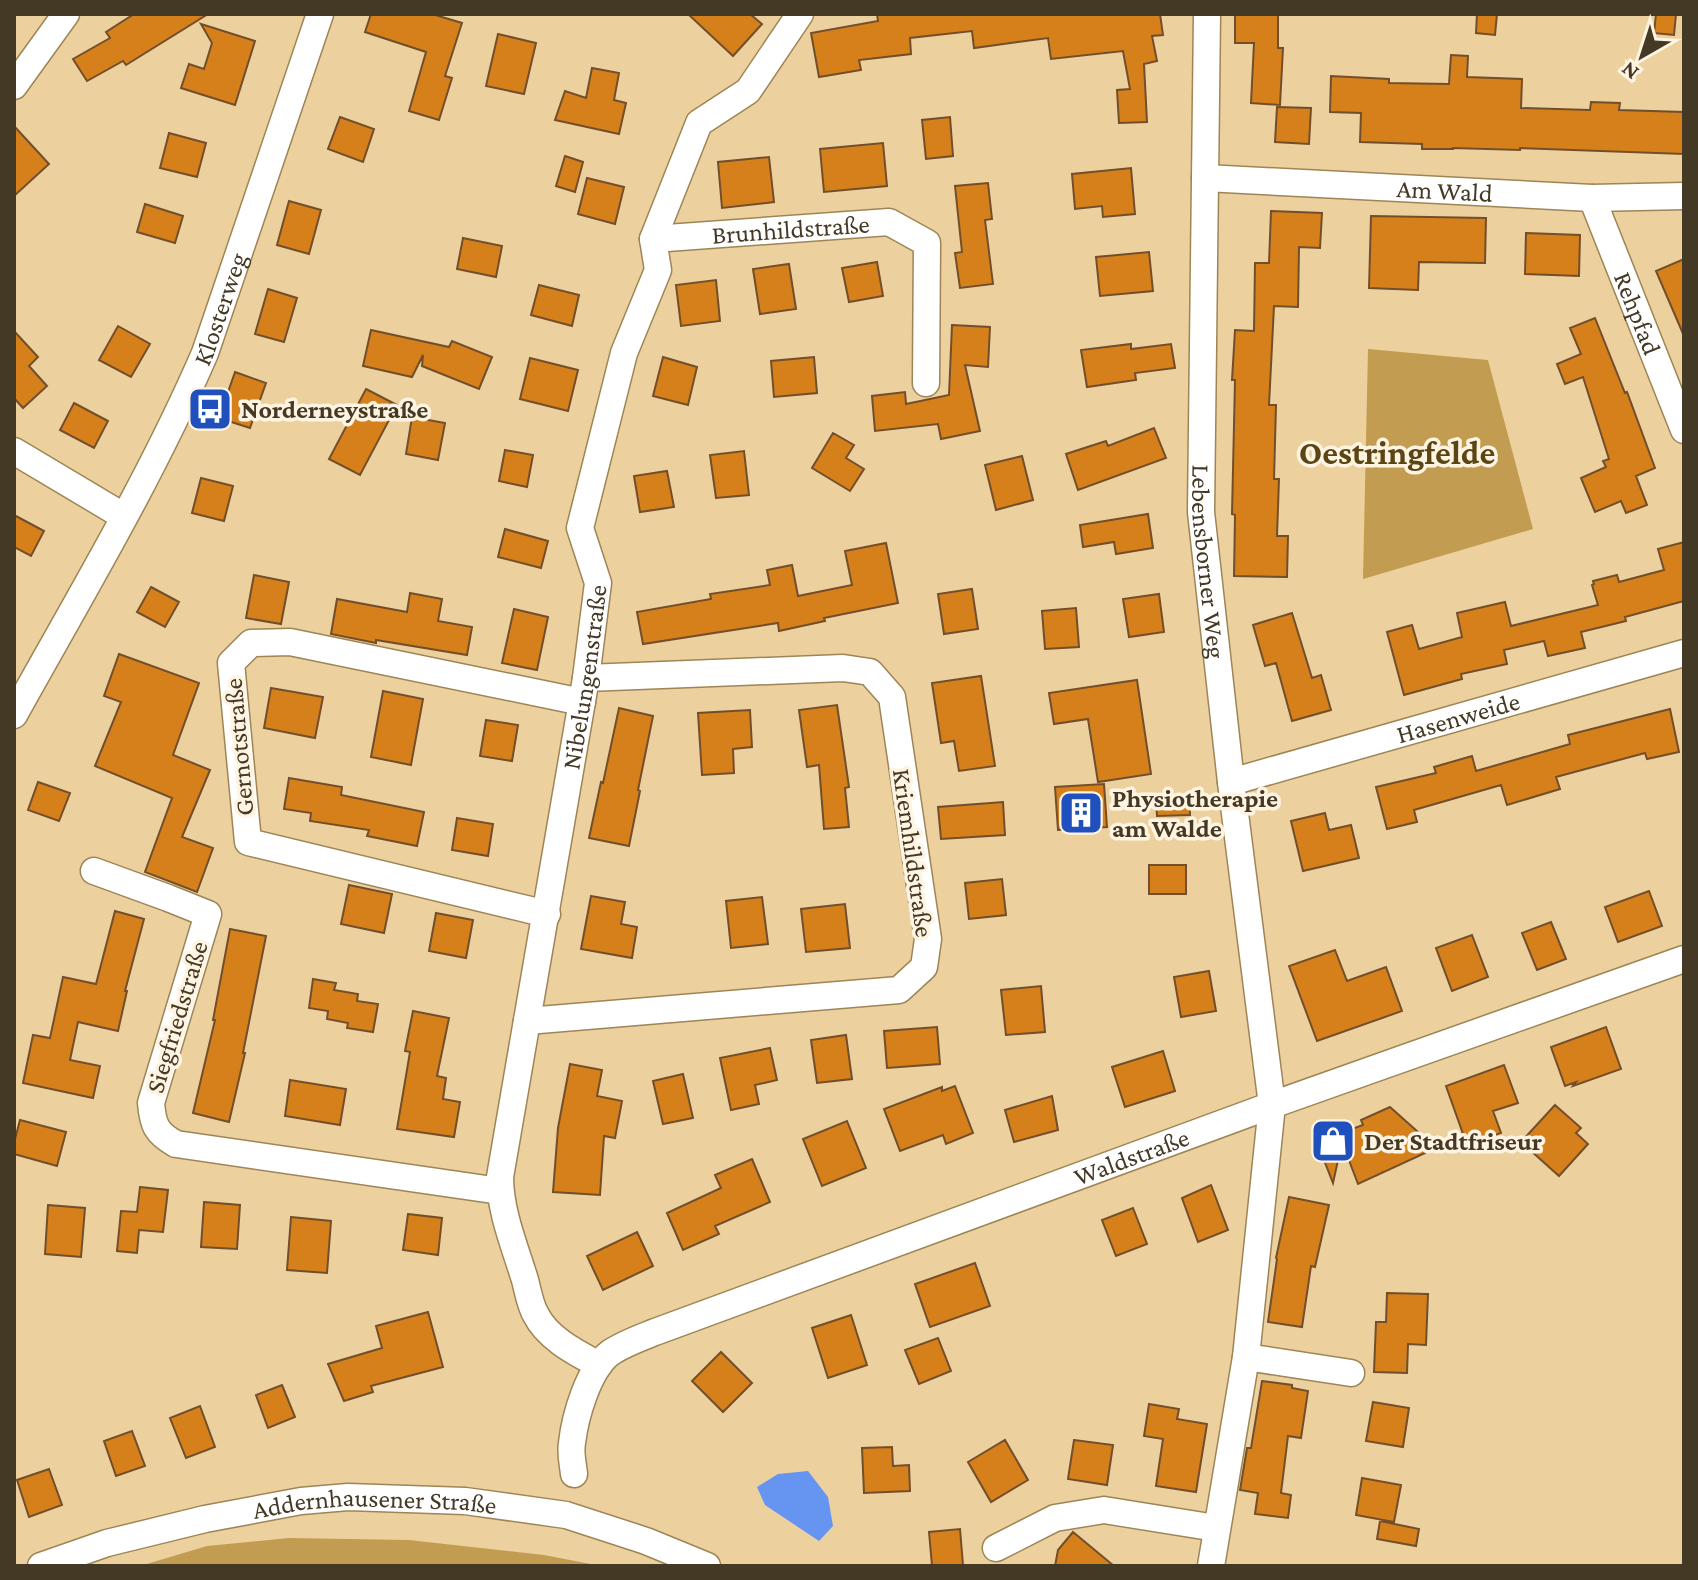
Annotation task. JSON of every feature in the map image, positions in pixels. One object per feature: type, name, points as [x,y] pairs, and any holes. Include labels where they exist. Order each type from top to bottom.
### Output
[{"type":"street","points":[[14,86],[66,14]]},
{"type":"street","name":"Klosterweg","points":[[14,715],[123,516],[205,353],[320,14]]},
{"type":"street","name":"Nibelungenstraße","points":[[596,1371],[550,1333],[536,1316],[500,1191],[584,690],[598,583],[580,528],[624,353],[658,270],[653,239],[699,123],[748,91],[800,14]]},
{"type":"street","name":"Lebensborner Weg","points":[[1207,14],[1201,512],[1272,1105],[1246,1357],[1211,1566]]},
{"type":"street","name":"Am Wald","points":[[1205,178],[1592,198],[1684,196]]},
{"type":"street","name":"Rehpfad","points":[[1592,198],[1684,430]]},
{"type":"street","name":"Brunhildstraße","points":[[653,239],[889,222],[927,243],[926,383]]},
{"type":"street","points":[[14,451],[123,516]]},
{"type":"street","name":"Gernotstraße","points":[[547,914],[248,842],[231,663],[251,643],[290,642],[584,690]]},
{"type":"street","name":"Hasenweide","points":[[1231,782],[1684,653]]},
{"type":"street","name":"Kriemhildstraße","points":[[527,1021],[899,990],[924,967],[928,939],[892,697],[870,672],[843,668],[584,690]]},
{"type":"street","name":"Siegfriedstraße","points":[[94,871],[208,914],[151,1103],[153,1122],[162,1136],[176,1144],[500,1191]]},
{"type":"street","name":"Waldstraße","points":[[596,1371],[609,1354],[655,1332],[1272,1105],[1684,959]]},
{"type":"street","points":[[1246,1357],[1351,1373]]},
{"type":"street","points":[[566,1515],[574,1474],[571,1446],[580,1405],[596,1371]]},
{"type":"street","name":"Addernhausener Straße","points":[[41,1566],[107,1543],[205,1519],[301,1501],[348,1497],[465,1501],[566,1515],[646,1541],[707,1566]]},
{"type":"street","points":[[996,1548],[1055,1518],[1104,1510],[1216,1528]]},
{"type":"shaded area","points":[[1368,349],[1488,360],[1533,529],[1363,579]]},
{"type":"shaded area","points":[[289,1538],[409,1540],[544,1555],[601,1566],[140,1566],[207,1546]]},
{"type":"water","points":[[808,1471],[828,1497],[833,1526],[819,1541],[765,1505],[757,1487],[778,1474]]},
{"type":"building","points":[[134,14],[208,14],[126,65],[123,61],[87,81],[73,59],[110,38],[106,32]]},
{"type":"building","points":[[371,14],[432,14],[462,23],[445,76],[452,78],[439,120],[409,111],[426,52],[365,32]]},
{"type":"building","points":[[688,14],[750,14],[762,24],[733,56]]},
{"type":"building","points":[[877,14],[1160,14],[1163,35],[1152,36],[1157,61],[1144,64],[1147,122],[1119,123],[1117,90],[1130,89],[1123,51],[1051,59],[1048,38],[974,48],[972,31],[910,38],[911,54],[859,60],[861,70],[819,77],[811,33],[878,21]]},
{"type":"building","points":[[1235,14],[1278,14],[1278,48],[1283,48],[1280,105],[1251,103],[1254,43],[1235,43]]},
{"type":"building","points":[[1477,14],[1497,14],[1495,35],[1476,33]]},
{"type":"building","points":[[1656,14],[1676,14],[1674,35],[1654,33]]},
{"type":"building","points":[[201,24],[255,41],[235,105],[181,88],[189,64],[204,69],[212,43]]},
{"type":"building","points":[[498,34],[536,43],[524,94],[486,86]]},
{"type":"building","points":[[1451,55],[1468,56],[1467,77],[1522,79],[1521,108],[1590,110],[1591,102],[1620,103],[1619,110],[1684,112],[1684,154],[1520,148],[1422,149],[1422,144],[1360,142],[1361,113],[1330,112],[1331,76],[1389,79],[1389,83],[1449,84]]},
{"type":"building","points":[[592,68],[619,73],[614,100],[626,103],[619,134],[555,120],[565,91],[586,98]]},
{"type":"building","points":[[1277,107],[1311,108],[1309,144],[1275,142]]},
{"type":"building","points":[[340,117],[374,129],[363,162],[328,149]]},
{"type":"building","points":[[950,117],[953,156],[926,159],[922,120]]},
{"type":"building","points":[[14,126],[49,164],[14,196]]},
{"type":"building","points":[[169,133],[206,143],[197,177],[160,168]]},
{"type":"building","points":[[883,143],[887,186],[824,192],[820,149]]},
{"type":"building","points":[[565,156],[583,162],[575,192],[556,186]]},
{"type":"building","points":[[769,157],[774,202],[722,208],[718,162]]},
{"type":"building","points":[[1131,168],[1135,214],[1103,217],[1102,206],[1075,209],[1072,174]]},
{"type":"building","points":[[587,178],[624,187],[615,224],[578,214]]},
{"type":"building","points":[[988,183],[992,219],[985,220],[993,284],[960,288],[955,253],[962,252],[955,186]]},
{"type":"building","points":[[289,201],[321,210],[309,254],[277,245]]},
{"type":"building","points":[[145,204],[183,216],[175,243],[137,232]]},
{"type":"building","points":[[1271,211],[1322,213],[1320,248],[1299,247],[1298,307],[1274,306],[1269,405],[1276,405],[1274,479],[1279,479],[1277,536],[1288,536],[1287,577],[1234,576],[1235,380],[1232,380],[1235,330],[1254,331],[1255,263],[1269,263]]},
{"type":"building","points":[[1371,216],[1486,218],[1485,263],[1419,262],[1418,290],[1369,288]]},
{"type":"building","points":[[1526,233],[1580,235],[1579,276],[1525,274]]},
{"type":"building","points":[[463,238],[502,246],[496,277],[457,269]]},
{"type":"building","points":[[1149,252],[1153,291],[1100,296],[1096,257]]},
{"type":"building","points":[[1684,259],[1684,336],[1656,271]]},
{"type":"building","points":[[877,262],[883,296],[849,302],[842,268]]},
{"type":"building","points":[[789,264],[796,309],[760,314],[753,269]]},
{"type":"building","points":[[716,280],[720,321],[681,326],[676,285]]},
{"type":"building","points":[[539,285],[579,295],[572,326],[531,315]]},
{"type":"building","points":[[268,289],[297,298],[284,342],[255,334]]},
{"type":"building","points":[[1595,318],[1655,468],[1636,476],[1647,505],[1626,513],[1621,501],[1595,512],[1581,478],[1606,467],[1603,461],[1609,459],[1583,377],[1565,384],[1557,364],[1581,354],[1570,328]]},
{"type":"building","points":[[952,325],[990,327],[988,367],[965,365],[980,431],[941,439],[938,424],[875,431],[872,396],[905,392],[906,404],[949,395]]},
{"type":"building","points":[[118,326],[150,344],[131,377],[99,360]]},
{"type":"building","points":[[371,330],[449,347],[452,341],[492,357],[479,389],[422,366],[423,355],[412,377],[363,366]]},
{"type":"building","points":[[14,331],[38,357],[29,366],[47,386],[23,408],[14,398]]},
{"type":"building","points":[[1131,344],[1131,349],[1171,344],[1175,368],[1135,373],[1136,380],[1087,387],[1081,350]]},
{"type":"building","points":[[663,357],[697,367],[688,405],[653,396]]},
{"type":"building","points":[[814,357],[817,393],[774,397],[771,361]]},
{"type":"building","points":[[530,358],[578,370],[568,411],[520,399]]},
{"type":"building","points":[[235,372],[266,383],[250,428],[219,418]]},
{"type":"building","points":[[366,389],[397,405],[360,475],[329,459]]},
{"type":"building","points":[[74,403],[108,421],[94,448],[60,430]]},
{"type":"building","points":[[412,417],[445,423],[438,460],[406,454]]},
{"type":"building","points":[[1154,428],[1166,458],[1078,490],[1066,454],[1106,441],[1108,446]]},
{"type":"building","points":[[833,433],[854,445],[846,458],[864,469],[850,491],[812,468]]},
{"type":"building","points":[[505,450],[533,455],[527,487],[499,481]]},
{"type":"building","points":[[744,451],[749,495],[716,498],[710,455]]},
{"type":"building","points":[[1022,456],[1033,500],[996,510],[985,465]]},
{"type":"building","points":[[667,471],[674,507],[640,512],[634,476]]},
{"type":"building","points":[[201,478],[233,486],[224,521],[192,513]]},
{"type":"building","points":[[1148,514],[1153,548],[1116,554],[1114,542],[1083,547],[1080,525]]},
{"type":"building","points":[[14,515],[44,531],[31,556],[14,547]]},
{"type":"building","points":[[505,529],[548,541],[541,568],[498,557]]},
{"type":"building","points":[[1684,542],[1684,601],[1625,617],[1626,621],[1581,632],[1585,648],[1548,656],[1544,641],[1504,650],[1507,664],[1461,674],[1462,679],[1404,695],[1387,632],[1412,625],[1419,649],[1462,637],[1457,613],[1505,602],[1511,626],[1598,605],[1593,581],[1617,575],[1619,582],[1664,570],[1658,549]]},
{"type":"building","points":[[886,543],[898,603],[779,631],[778,623],[643,644],[637,612],[711,599],[710,594],[770,585],[767,570],[792,565],[798,596],[852,585],[845,551]]},
{"type":"building","points":[[254,575],[289,582],[281,624],[246,618]]},
{"type":"building","points":[[151,587],[179,602],[165,627],[137,612]]},
{"type":"building","points":[[972,589],[978,629],[944,634],[938,594]]},
{"type":"building","points":[[410,593],[442,599],[438,621],[472,627],[467,655],[331,634],[337,599],[407,612]]},
{"type":"building","points":[[1159,594],[1164,632],[1129,637],[1123,599]]},
{"type":"building","points":[[1076,608],[1079,647],[1045,649],[1042,611]]},
{"type":"building","points":[[514,609],[548,617],[537,670],[502,663]]},
{"type":"building","points":[[1292,613],[1312,678],[1321,675],[1331,710],[1292,721],[1276,663],[1265,666],[1253,625]]},
{"type":"building","points":[[119,654],[199,683],[173,755],[210,770],[182,837],[213,848],[197,892],[145,872],[172,798],[95,766],[121,702],[104,696]]},
{"type":"building","points":[[981,676],[995,766],[959,771],[954,741],[941,743],[932,683]]},
{"type":"building","points":[[1137,680],[1151,774],[1098,782],[1088,719],[1054,724],[1049,693]]},
{"type":"building","points":[[271,688],[323,697],[315,738],[264,728]]},
{"type":"building","points":[[383,691],[423,699],[411,765],[371,757]]},
{"type":"building","points":[[837,705],[849,787],[845,788],[849,827],[824,829],[819,765],[807,767],[799,710]]},
{"type":"building","points":[[619,708],[653,716],[629,846],[589,838]]},
{"type":"building","points":[[1670,709],[1679,752],[1647,759],[1645,753],[1556,777],[1560,789],[1507,805],[1501,785],[1414,810],[1417,822],[1387,829],[1376,787],[1436,773],[1434,767],[1472,756],[1476,771],[1570,744],[1568,735]]},
{"type":"building","points":[[750,710],[752,747],[733,749],[734,773],[702,775],[698,713]]},
{"type":"building","points":[[486,720],[518,725],[512,761],[480,756]]},
{"type":"building","points":[[289,778],[342,787],[341,795],[424,812],[417,846],[367,836],[369,830],[310,821],[311,813],[284,809]]},
{"type":"building","points":[[38,782],[70,793],[59,821],[28,810]]},
{"type":"building","name":"Physiotherapie am Walde","points":[[1104,784],[1107,827],[1058,830],[1055,787]]},
{"type":"building","points":[[1189,797],[1190,815],[1157,816],[1156,798]]},
{"type":"building","points":[[1003,802],[1005,835],[941,839],[938,807]]},
{"type":"building","points":[[1325,813],[1329,830],[1351,825],[1359,858],[1303,871],[1291,821]]},
{"type":"building","points":[[457,818],[493,824],[488,856],[452,850]]},
{"type":"building","points":[[1149,865],[1186,865],[1186,894],[1149,894]]},
{"type":"building","points":[[1002,879],[1006,915],[969,919],[965,883]]},
{"type":"building","points":[[349,885],[392,894],[384,933],[341,924]]},
{"type":"building","points":[[1649,891],[1662,926],[1618,942],[1605,907]]},
{"type":"building","points":[[591,896],[625,902],[621,924],[637,927],[632,958],[581,949]]},
{"type":"building","points":[[762,897],[768,944],[731,948],[726,901]]},
{"type":"building","points":[[845,904],[850,948],[806,952],[801,909]]},
{"type":"building","points":[[115,911],[144,919],[118,1031],[78,1022],[70,1060],[100,1066],[93,1098],[23,1083],[33,1035],[50,1038],[63,977],[96,984]]},
{"type":"building","points":[[436,913],[473,920],[466,958],[429,951]]},
{"type":"building","points":[[1551,922],[1566,959],[1537,970],[1522,933]]},
{"type":"building","points":[[230,929],[266,936],[229,1122],[193,1113],[215,1020]]},
{"type":"building","points":[[1472,935],[1488,977],[1452,991],[1436,948]]},
{"type":"building","points":[[1335,950],[1347,981],[1386,967],[1402,1011],[1317,1041],[1289,966]]},
{"type":"building","points":[[1209,971],[1216,1011],[1181,1017],[1174,977]]},
{"type":"building","points":[[313,979],[336,983],[334,990],[358,994],[357,1001],[378,1004],[373,1032],[347,1028],[348,1023],[327,1019],[328,1011],[309,1008]]},
{"type":"building","points":[[1041,986],[1045,1032],[1006,1035],[1001,990]]},
{"type":"building","points":[[413,1011],[449,1018],[437,1076],[446,1078],[443,1099],[460,1102],[454,1137],[397,1129],[410,1052],[405,1051]]},
{"type":"building","points":[[937,1027],[940,1064],[887,1068],[884,1031]]},
{"type":"building","points":[[1606,1027],[1621,1069],[1565,1086],[1551,1047]]},
{"type":"building","points":[[846,1035],[852,1079],[817,1083],[811,1040]]},
{"type":"building","points":[[770,1048],[777,1080],[755,1085],[759,1104],[731,1110],[720,1058]]},
{"type":"building","points":[[1163,1051],[1175,1091],[1125,1107],[1112,1067]]},
{"type":"building","points":[[570,1064],[602,1070],[597,1096],[622,1101],[615,1138],[604,1136],[600,1195],[553,1192],[558,1128]]},
{"type":"building","points":[[1504,1065],[1518,1103],[1493,1111],[1501,1133],[1467,1145],[1446,1086]]},
{"type":"building","points":[[683,1074],[693,1118],[663,1124],[653,1081]]},
{"type":"building","points":[[290,1080],[346,1089],[340,1125],[285,1116]]},
{"type":"building","points":[[955,1086],[973,1133],[946,1144],[943,1135],[900,1151],[884,1109],[942,1087],[942,1091]]},
{"type":"building","points":[[1052,1096],[1058,1130],[1014,1142],[1005,1110]]},
{"type":"building","points":[[1555,1105],[1581,1128],[1576,1133],[1588,1144],[1559,1176],[1521,1142]]},
{"type":"building","points":[[1390,1107],[1436,1148],[1358,1184],[1342,1142],[1333,1183],[1317,1142],[1363,1125],[1361,1120]]},
{"type":"building","points":[[20,1120],[66,1132],[57,1166],[14,1154]]},
{"type":"building","points":[[847,1121],[866,1168],[822,1186],[803,1139]]},
{"type":"building","points":[[752,1159],[770,1202],[715,1226],[719,1234],[683,1250],[667,1213],[721,1188],[715,1175]]},
{"type":"building","points":[[1211,1185],[1228,1230],[1198,1242],[1182,1198]]},
{"type":"building","points":[[140,1187],[168,1190],[163,1232],[139,1230],[137,1253],[117,1251],[121,1211],[137,1212]]},
{"type":"building","points":[[1289,1197],[1329,1205],[1315,1267],[1311,1266],[1302,1327],[1268,1322],[1276,1258]]},
{"type":"building","points":[[204,1202],[240,1205],[237,1249],[201,1247]]},
{"type":"building","points":[[48,1205],[85,1208],[81,1257],[45,1254]]},
{"type":"building","points":[[1133,1208],[1147,1244],[1116,1256],[1102,1220]]},
{"type":"building","points":[[408,1214],[442,1218],[438,1255],[403,1250]]},
{"type":"building","points":[[291,1217],[331,1221],[327,1273],[287,1270]]},
{"type":"building","points":[[637,1232],[653,1266],[603,1290],[587,1256]]},
{"type":"building","points":[[975,1263],[990,1306],[930,1327],[915,1284]]},
{"type":"building","points":[[1387,1293],[1428,1294],[1426,1345],[1408,1344],[1407,1373],[1374,1372],[1376,1322],[1386,1322]]},
{"type":"building","points":[[428,1312],[443,1367],[371,1386],[373,1392],[344,1401],[328,1364],[382,1348],[376,1326]]},
{"type":"building","points":[[851,1315],[867,1365],[828,1378],[812,1328]]},
{"type":"building","points":[[938,1338],[951,1371],[919,1384],[905,1350]]},
{"type":"building","points":[[721,1352],[752,1383],[723,1412],[692,1381]]},
{"type":"building","points":[[1262,1381],[1292,1385],[1292,1388],[1308,1391],[1301,1438],[1288,1436],[1281,1493],[1291,1495],[1288,1518],[1255,1514],[1258,1493],[1240,1490],[1247,1448],[1251,1448]]},
{"type":"building","points":[[282,1385],[295,1417],[268,1428],[256,1395]]},
{"type":"building","points":[[1373,1402],[1409,1408],[1403,1447],[1366,1441]]},
{"type":"building","points":[[1149,1404],[1179,1409],[1177,1419],[1207,1424],[1196,1492],[1156,1486],[1163,1439],[1144,1436]]},
{"type":"building","points":[[200,1406],[215,1447],[186,1458],[170,1418]]},
{"type":"building","points":[[132,1431],[145,1466],[116,1476],[104,1441]]},
{"type":"building","points":[[1005,1440],[1028,1480],[991,1502],[968,1462]]},
{"type":"building","points":[[1074,1440],[1113,1445],[1107,1485],[1068,1479]]},
{"type":"building","points":[[892,1447],[893,1466],[909,1465],[910,1491],[864,1493],[862,1448]]},
{"type":"building","points":[[49,1469],[62,1505],[29,1517],[17,1480]]},
{"type":"building","points":[[1362,1478],[1401,1485],[1394,1522],[1356,1515]]},
{"type":"building","points":[[1380,1521],[1419,1529],[1416,1546],[1377,1539]]},
{"type":"building","points":[[960,1529],[963,1565],[932,1566],[929,1532]]},
{"type":"building","points":[[1073,1532],[1114,1566],[1055,1566],[1058,1550]]},
{"type":"place","name":"Norderneystraße","points":[[210,409]]},
{"type":"place","name":"Physiotherapie am Walde","points":[[1081,813]]},
{"type":"place","name":"Der Stadtfriseur","points":[[1333,1141]]},
{"type":"district","name":"Oestringfelde","points":[[1397,452]]}]
